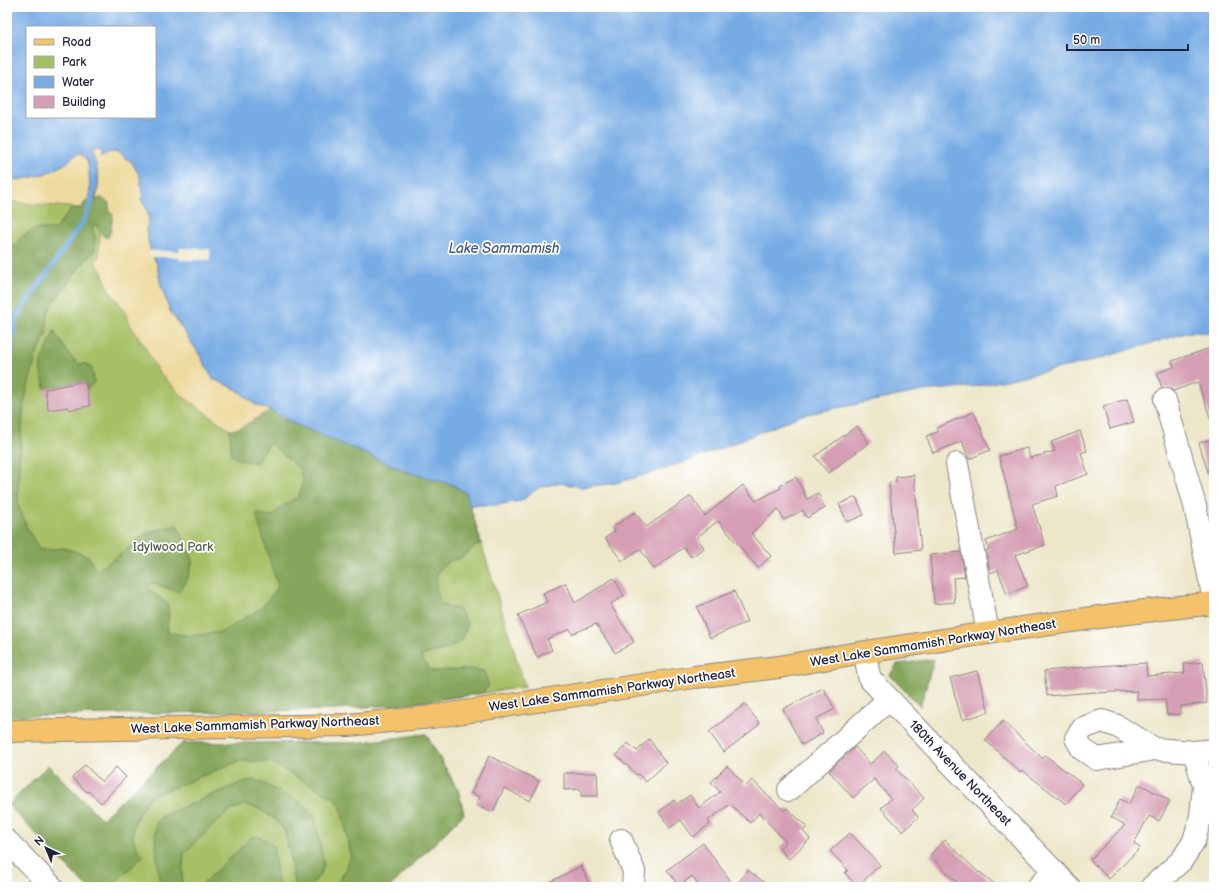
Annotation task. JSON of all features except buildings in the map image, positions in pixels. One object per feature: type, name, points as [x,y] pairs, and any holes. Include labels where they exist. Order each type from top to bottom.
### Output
[{"type":"main road","name":"West Lake Sammamish Parkway Northeast","points":[[7,731],[348,725],[431,717],[695,677],[780,667],[988,633],[1128,613],[1214,603]]},
{"type":"street","points":[[1165,400],[1195,506],[1214,600]]},
{"type":"street","points":[[958,464],[988,633]]},
{"type":"street","name":"180th Avenue Northeast","points":[[865,653],[870,679],[1069,887]]},
{"type":"street","points":[[789,790],[889,699]]},
{"type":"street","points":[[1152,887],[1182,860],[1194,841],[1201,816],[1204,785],[1204,751],[1155,749]]},
{"type":"street","points":[[621,840],[634,871],[634,887]]},
{"type":"street","points":[[7,841],[52,887]]},
{"type":"street","points":[[1038,887],[1054,872]]},
{"type":"green space","name":"Idylwood Park","points":[[67,163],[270,410],[466,493],[525,687],[410,704],[317,710],[7,716],[7,180],[19,180]]},
{"type":"green space","points":[[101,197],[109,203],[110,210],[113,215],[111,231],[108,238],[104,237],[95,224],[92,228],[95,236],[95,250],[79,268],[50,308],[46,334],[36,356],[24,403],[19,463],[18,505],[28,530],[40,550],[64,548],[88,556],[96,571],[124,552],[145,533],[177,525],[193,560],[187,581],[178,592],[154,583],[147,585],[150,590],[167,603],[169,617],[166,632],[190,636],[222,632],[261,608],[278,587],[256,514],[273,516],[283,505],[298,497],[303,481],[299,468],[270,443],[256,463],[240,460],[231,455],[230,430],[240,428],[270,410],[295,424],[410,473],[451,484],[466,493],[481,542],[461,558],[449,561],[437,572],[436,589],[441,605],[460,610],[467,623],[463,640],[447,649],[420,656],[431,671],[472,669],[484,671],[489,686],[482,693],[410,704],[317,710],[7,716],[7,257],[20,239],[32,230],[57,228],[72,208],[82,208],[84,203],[89,199],[91,204],[96,199]]},
{"type":"green space","points":[[54,330],[64,348],[78,364],[86,364],[92,369],[94,382],[87,390],[85,381],[45,389],[41,373],[41,364],[52,339]]},
{"type":"green space","points":[[934,659],[920,707],[890,675],[897,664]]},
{"type":"green space","points":[[426,734],[458,790],[464,814],[390,887],[87,887],[61,860],[102,819],[183,743],[356,743]]},
{"type":"green space","points":[[426,734],[458,790],[464,814],[390,887],[333,887],[346,870],[351,855],[340,805],[334,798],[270,762],[239,761],[150,797],[136,820],[133,833],[137,849],[143,856],[117,881],[122,887],[87,887],[8,805],[48,765],[102,819],[183,743],[356,743]]},
{"type":"green space","points":[[255,780],[305,805],[315,816],[324,864],[321,874],[309,887],[295,887],[284,830],[275,819],[258,808],[244,805],[228,812],[184,853],[182,882],[177,887],[160,887],[155,835],[156,825],[159,819],[166,814],[245,781]]},
{"type":"green space","points":[[253,836],[264,839],[273,846],[279,887],[199,887]]},
{"type":"sand","points":[[91,150],[101,150],[101,152],[107,153],[118,152],[131,161],[140,176],[142,193],[144,195],[141,199],[147,209],[149,219],[146,230],[151,253],[157,264],[161,286],[170,311],[198,352],[213,379],[236,389],[256,405],[270,410],[240,428],[230,430],[182,396],[157,370],[144,345],[131,326],[124,309],[109,290],[102,272],[95,262],[99,256],[100,231],[104,237],[108,238],[111,231],[113,215],[110,211],[109,203],[101,197],[96,199],[98,192],[98,175]]},
{"type":"sand","points":[[80,154],[87,161],[90,175],[89,199],[84,203],[82,208],[7,201],[7,180],[30,178],[45,174]]},
{"type":"water","name":"Lake Sammamish","points":[[7,7],[1214,7],[1214,333],[1189,332],[1088,362],[978,386],[923,391],[802,415],[720,449],[665,469],[616,483],[583,487],[559,483],[538,488],[521,501],[495,505],[469,505],[466,493],[451,484],[410,473],[295,424],[270,410],[256,405],[236,389],[213,379],[198,352],[170,311],[161,286],[157,264],[151,253],[146,230],[149,219],[147,209],[141,199],[144,195],[142,193],[140,176],[131,161],[118,152],[108,152],[105,156],[100,157],[101,150],[91,150],[96,165],[98,186],[97,193],[91,205],[89,199],[90,185],[88,164],[87,160],[80,154],[51,171],[22,179],[7,180]]},
{"type":"pier","points":[[179,248],[210,249],[210,260],[179,260],[179,257],[150,257],[148,251],[179,251]]},
{"type":"waterway","points":[[7,369],[16,318],[84,220],[92,200]]}]
